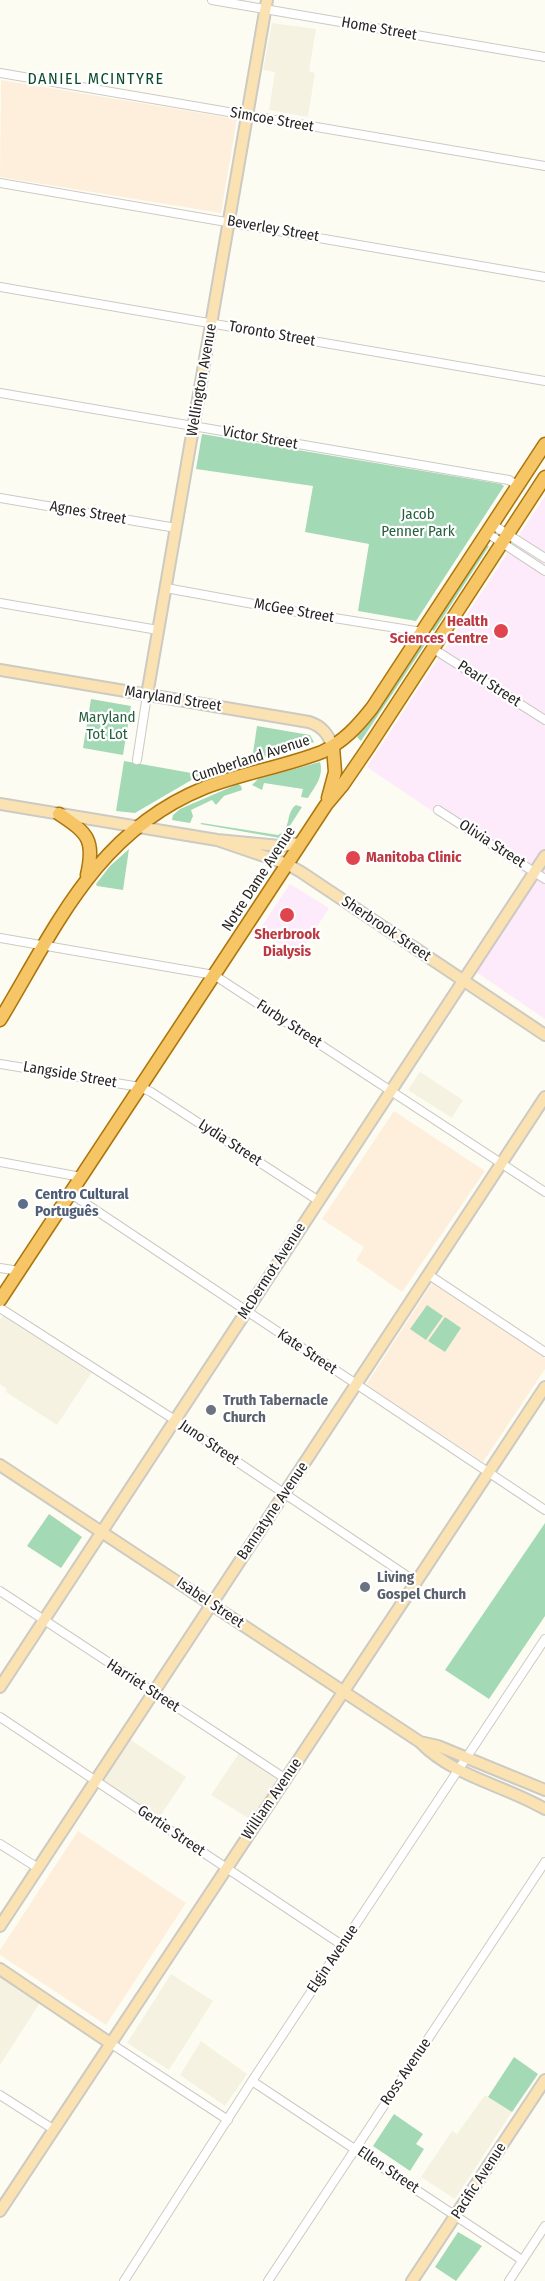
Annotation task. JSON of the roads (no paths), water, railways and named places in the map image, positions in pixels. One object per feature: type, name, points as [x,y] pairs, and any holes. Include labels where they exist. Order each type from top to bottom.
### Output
[{"type":"main road","points":[[326,805],[335,772],[333,747],[365,718],[545,444]]},
{"type":"main road","name":"Notre Dame Avenue","points":[[0,1300],[545,477]]},
{"type":"main road","name":"Cumberland Avenue","points":[[2,1014],[86,879],[108,853],[138,827],[166,807],[204,788],[301,760],[333,747]]},
{"type":"main road","points":[[59,814],[79,827],[90,843],[86,879]]},
{"type":"street","name":"Home Street","points":[[212,0],[267,5],[545,57]]},
{"type":"street","name":"Wellington Avenue","points":[[137,760],[267,5]]},
{"type":"street","name":"Simcoe Street","points":[[0,73],[545,166]]},
{"type":"street","name":"Beverley Street","points":[[0,183],[545,277]]},
{"type":"street","name":"Toronto Street","points":[[0,287],[545,381]]},
{"type":"street","name":"Victor Street","points":[[0,393],[509,480],[519,486]]},
{"type":"street","name":"Agnes Street","points":[[0,498],[176,528]]},
{"type":"street","points":[[490,529],[545,571]]},
{"type":"street","points":[[504,538],[545,558]]},
{"type":"street","name":"McGee Street","points":[[166,588],[422,632]]},
{"type":"street","points":[[0,603],[158,630]]},
{"type":"street","name":"Pearl Street","points":[[432,648],[545,720]]},
{"type":"street","name":"Maryland Street","points":[[0,670],[309,722],[321,727],[333,747]]},
{"type":"street","name":"Sherbrook Street","points":[[0,804],[217,840],[279,846],[301,843]]},
{"type":"street","name":"Olivia Street","points":[[438,810],[545,879]]},
{"type":"street","name":"Sherbrook Street","points":[[217,840],[288,864],[545,1035]]},
{"type":"street","name":"McDermot Avenue","points":[[0,1687],[545,856]]},
{"type":"street","name":"Furby Street","points":[[0,938],[214,975],[545,1192]]},
{"type":"street","name":"Langside Street","points":[[0,1064],[140,1087]]},
{"type":"street","name":"Lydia Street","points":[[140,1087],[319,1201]]},
{"type":"street","name":"Bannatyne Avenue","points":[[0,1926],[545,1097]]},
{"type":"street","points":[[0,1162],[81,1177]]},
{"type":"street","name":"Kate Street","points":[[70,1193],[545,1510]]},
{"type":"street","points":[[0,1268],[19,1271]]},
{"type":"street","points":[[429,1275],[545,1352]]},
{"type":"street","name":"Juno Street","points":[[0,1308],[175,1420],[416,1582]]},
{"type":"street","name":"William Avenue","points":[[0,2211],[545,1387]]},
{"type":"street","name":"Isabel Street","points":[[0,1465],[420,1742],[432,1755],[458,1771],[517,1794],[545,1809]]},
{"type":"street","name":"Harriet Street","points":[[0,1591],[286,1779]]},
{"type":"street","name":"Elgin Avenue","points":[[124,2281],[252,2081],[545,1639]]},
{"type":"street","name":"Gertie Street","points":[[0,1717],[342,1945]]},
{"type":"street","name":"Isabel Street","points":[[420,1742],[438,1746],[545,1790]]},
{"type":"street","points":[[0,1844],[38,1868]]},
{"type":"street","name":"Ross Avenue","points":[[268,2281],[545,1863]]},
{"type":"street","points":[[0,1970],[228,2120]]},
{"type":"street","name":"Pacific Avenue","points":[[412,2281],[545,2080]]},
{"type":"street","name":"Ellen Street","points":[[252,2081],[522,2260]]},
{"type":"street","points":[[0,2095],[53,2129]]},
{"type":"street","points":[[509,2281],[545,2226]]},
{"type":"place","name":"Health Sciences Centre","points":[[501,631]]},
{"type":"place","name":"Manitoba Clinic","points":[[353,858]]},
{"type":"place","name":"Sherbrook Dialysis","points":[[287,915]]},
{"type":"place","name":"Centro Cultural Português","points":[[23,1204]]},
{"type":"place","name":"Truth Tabernacle Church","points":[[211,1410]]},
{"type":"place","name":"Living Gospel Church","points":[[365,1587]]},
{"type":"district","name":"DANIEL MCINTYRE","points":[[96,80]]},
{"type":"park label","name":"Jacob Penner Park","points":[[418,524]]},
{"type":"park label","name":"Maryland Tot Lot","points":[[107,726]]}]
